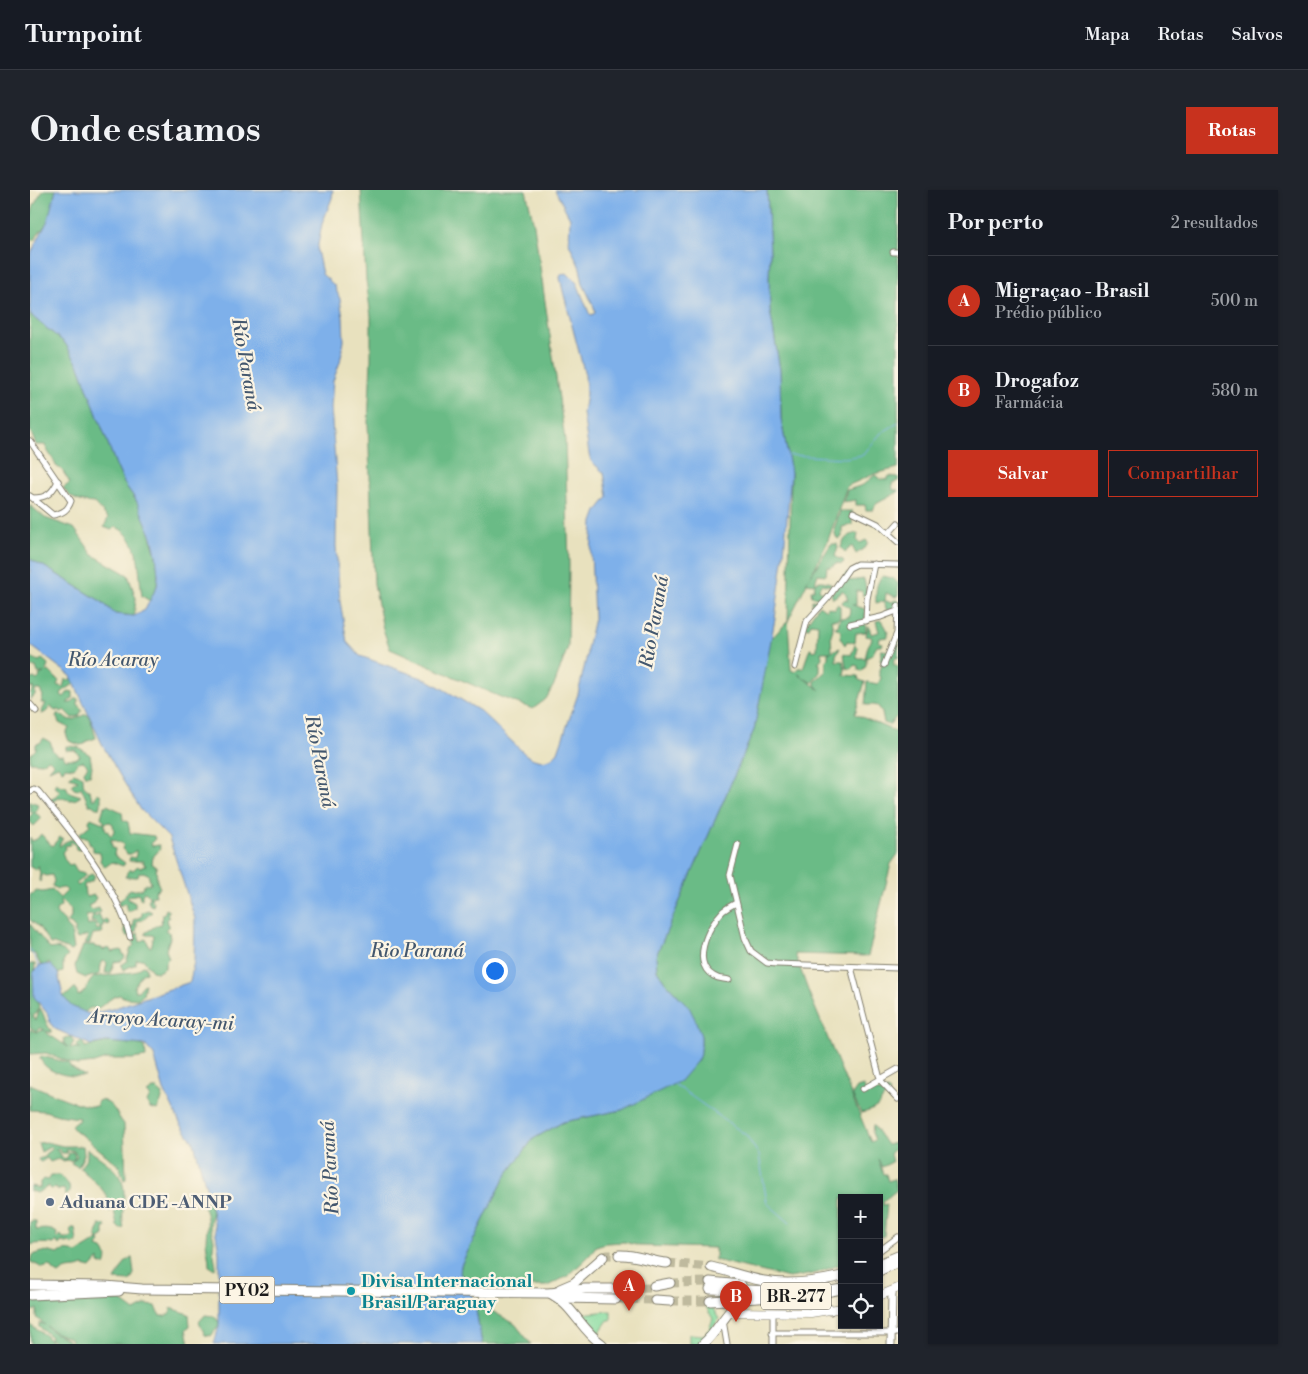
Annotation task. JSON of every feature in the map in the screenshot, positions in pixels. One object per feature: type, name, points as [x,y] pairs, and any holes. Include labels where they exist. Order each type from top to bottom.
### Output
[{"type":"highway","points":[[619,1254],[627,1254],[648,1261],[667,1263]]},
{"type":"highway","points":[[883,1262],[898,1256]]},
{"type":"highway","points":[[550,1293],[574,1283],[603,1258]]},
{"type":"highway","points":[[883,1269],[898,1262]]},
{"type":"highway","points":[[711,1267],[763,1281],[781,1283],[798,1284],[838,1277]]},
{"type":"highway","points":[[883,1274],[898,1268]]},
{"type":"highway","points":[[725,1270],[727,1286]]},
{"type":"highway","name":"PY02","points":[[30,1285],[104,1289],[550,1293]]},
{"type":"highway","points":[[710,1285],[782,1294],[830,1310]]},
{"type":"highway","points":[[654,1287],[670,1286]]},
{"type":"highway","name":"BR-277","points":[[727,1286],[721,1296],[712,1301],[750,1298],[838,1286]]},
{"type":"highway","name":"PY02","points":[[30,1295],[104,1289]]},
{"type":"highway","points":[[550,1293],[585,1289],[614,1289]]},
{"type":"highway","name":"BR-277","points":[[782,1294],[808,1295],[838,1290]]},
{"type":"highway","points":[[550,1293],[560,1298],[592,1338],[602,1344]]},
{"type":"highway","points":[[560,1298],[616,1300]]},
{"type":"highway","points":[[704,1344],[737,1304],[750,1298]]},
{"type":"highway","points":[[655,1300],[670,1301]]},
{"type":"main road","points":[[883,1294],[895,1290],[895,1333],[892,1344]]},
{"type":"main road","points":[[726,1315],[773,1312],[811,1313],[838,1309]]},
{"type":"street","points":[[30,441],[71,501],[69,508],[53,515],[31,497]]},
{"type":"street","points":[[31,497],[42,498],[50,494],[58,481]]},
{"type":"street","points":[[853,512],[878,524],[898,542]]},
{"type":"street","points":[[889,533],[898,523]]},
{"type":"street","points":[[866,620],[869,582],[874,564]]},
{"type":"street","points":[[795,667],[807,621],[828,598],[851,566],[874,564],[898,566]]},
{"type":"street","points":[[850,624],[898,609],[898,633],[884,665]]},
{"type":"street","points":[[30,704],[36,711]]},
{"type":"street","points":[[30,784],[32,790],[38,791],[64,822],[110,888],[117,901],[130,937]]},
{"type":"street","points":[[738,844],[730,875],[745,938],[751,951],[767,963],[898,968]]},
{"type":"street","points":[[729,980],[717,978],[710,973],[704,966],[702,958],[706,940],[713,925],[724,911],[736,902]]},
{"type":"street","points":[[852,966],[880,1080],[898,1099]]},
{"type":"street","points":[[862,1089],[898,1070]]},
{"type":"street","points":[[883,1248],[898,1237]]},
{"type":"street","points":[[773,1312],[773,1344]]},
{"type":"street","points":[[726,1315],[728,1344]]},
{"type":"street","points":[[772,1333],[895,1333]]},
{"type":"green space","points":[[44,190],[56,190],[52,211],[47,223],[35,240],[30,240],[33,207]]},
{"type":"green space","points":[[361,190],[526,190],[534,225],[565,440],[569,565],[568,647],[555,683],[546,699],[533,709],[498,696],[390,649],[383,629],[374,584],[368,423],[371,316],[366,280]]},
{"type":"green space","points":[[767,190],[898,190],[898,468],[874,474],[847,486],[827,543],[788,621],[791,473],[781,419],[780,370],[770,310]]},
{"type":"green space","points":[[30,313],[65,343],[79,366],[116,465],[146,522],[156,555],[158,570],[157,586],[150,601],[142,596],[137,557],[130,539],[116,527],[111,530],[104,527],[108,518],[94,503],[76,500],[66,492],[63,488],[70,483],[62,470],[56,466],[45,445],[36,445],[30,430]]},
{"type":"green space","points":[[875,475],[880,479],[887,480],[889,476],[898,477],[898,481],[892,483],[893,490],[898,490],[898,492],[876,504],[873,510],[866,510],[865,505],[856,505],[856,500],[843,502],[847,490],[863,485]]},
{"type":"green space","points":[[30,505],[45,518],[74,528],[93,555],[128,575],[136,598],[134,616],[115,614],[102,602],[30,559]]},
{"type":"green space","points":[[840,511],[852,511],[852,525],[842,527],[842,537],[838,539],[834,529]]},
{"type":"green space","points":[[858,533],[857,541],[860,543],[866,540],[868,542],[866,547],[856,554],[852,546],[845,552],[841,548],[843,542],[852,534]]},
{"type":"green space","points":[[831,544],[837,544],[838,548],[835,556],[844,561],[842,564],[836,563],[831,567],[827,567],[826,575],[818,574],[815,583],[821,581],[831,583],[830,586],[823,584],[819,588],[820,591],[824,592],[823,596],[816,605],[812,606],[812,600],[817,601],[818,597],[812,596],[811,590],[814,590],[815,584],[806,583]]},
{"type":"green space","points":[[847,572],[849,574],[848,581],[864,579],[867,593],[863,596],[862,591],[856,591],[856,605],[853,605],[865,609],[866,632],[856,633],[855,643],[847,641],[845,645],[840,638],[841,631],[835,627],[838,626],[840,618],[849,617],[850,608],[842,602],[845,599],[848,601],[846,594],[842,590],[841,593],[833,598],[831,594]]},
{"type":"green space","points":[[883,576],[892,578],[898,583],[898,595],[896,597],[886,593],[885,601],[898,601],[896,610],[884,614],[887,612],[884,601],[876,603],[877,585]]},
{"type":"green space","points":[[837,604],[840,606],[840,616],[838,619],[831,619],[833,629],[831,635],[832,651],[840,648],[836,655],[836,661],[843,661],[844,675],[858,676],[859,680],[865,682],[855,714],[898,733],[898,854],[891,864],[868,956],[795,954],[809,993],[871,1142],[875,1140],[872,1133],[873,1125],[887,1145],[898,1142],[890,1154],[892,1162],[882,1167],[878,1159],[883,1174],[886,1174],[888,1181],[894,1179],[897,1190],[883,1201],[883,1194],[838,1194],[838,1265],[813,1274],[789,1278],[715,1260],[715,1248],[640,1246],[624,1242],[606,1243],[596,1246],[589,1256],[568,1276],[547,1286],[469,1287],[460,1273],[461,1265],[505,1177],[533,1139],[563,1122],[622,1110],[697,1061],[701,1052],[701,1036],[677,994],[665,982],[657,970],[656,956],[754,730],[770,640],[788,621],[791,670],[795,672],[798,668],[803,668],[810,648],[812,651],[817,650],[818,624],[811,623],[809,628],[804,627],[819,605],[826,610],[828,607],[835,609]],"holes":[[[821,652],[831,652],[828,653],[826,671],[815,681],[815,685],[820,690],[798,674],[812,683],[820,672],[820,664],[818,663],[822,658]]]},
{"type":"green space","points":[[881,620],[888,635],[888,637],[880,638],[879,642],[883,643],[882,646],[877,646],[872,655],[866,658],[866,665],[862,671],[858,670],[858,666],[854,665],[852,669],[846,668],[844,653],[851,655],[855,645],[858,648],[856,656],[858,658],[865,658],[872,639],[866,636],[868,626],[871,634],[879,632],[876,621]]},
{"type":"green space","points":[[898,635],[898,658],[896,657],[893,664],[898,666],[898,715],[889,725],[884,723],[882,712],[878,706],[865,705],[867,682],[878,684],[881,678],[879,674],[882,663],[880,659],[881,650],[890,651]]},
{"type":"green space","points":[[30,658],[39,661],[42,659],[48,664],[46,672],[49,671],[59,681],[57,685],[59,686],[63,687],[65,680],[73,679],[74,684],[62,692],[61,695],[64,697],[69,691],[73,692],[73,698],[67,703],[71,703],[76,698],[78,699],[78,704],[82,710],[79,716],[72,718],[64,710],[62,712],[59,710],[55,711],[51,706],[42,714],[46,703],[41,703],[43,696],[40,690],[35,690],[35,695],[30,700],[31,692],[34,688],[30,687],[30,680],[34,678],[37,680],[40,677],[39,675],[44,673],[38,673],[36,667],[30,667]]},
{"type":"green space","points":[[58,713],[70,720],[86,714],[90,717],[96,738],[80,745],[69,741],[66,734],[69,728],[59,723],[56,716]]},
{"type":"green space","points":[[44,738],[51,743],[54,752],[58,755],[63,755],[65,759],[75,759],[80,756],[75,750],[66,750],[66,746],[78,747],[90,755],[92,767],[90,775],[85,775],[84,771],[88,766],[83,761],[78,762],[74,768],[65,767],[63,771],[58,766],[49,770],[54,764],[49,759],[42,763],[30,762],[30,755],[36,749],[36,744],[40,743]]},
{"type":"green space","points":[[73,773],[83,776],[84,785],[90,791],[92,799],[95,799],[97,793],[101,795],[100,808],[89,805],[81,787],[78,790],[74,789],[71,785],[78,780],[69,777]]},
{"type":"green space","points":[[56,783],[66,786],[69,792],[81,796],[73,800],[58,797],[51,804],[46,799],[52,799],[60,792],[54,786]]},
{"type":"green space","points":[[30,801],[38,804],[37,810],[34,812],[30,812]]},
{"type":"green space","points":[[107,805],[122,812],[123,820],[128,822],[130,833],[154,836],[155,839],[151,843],[152,846],[159,845],[160,849],[153,857],[152,864],[156,866],[157,881],[160,888],[155,891],[156,896],[152,896],[153,906],[150,905],[148,901],[150,897],[145,892],[142,894],[142,900],[139,894],[128,896],[128,899],[135,903],[135,908],[130,911],[127,911],[125,903],[119,906],[118,901],[130,889],[142,889],[145,884],[151,884],[148,874],[143,872],[139,873],[138,877],[125,877],[129,870],[146,865],[143,863],[144,861],[129,861],[130,857],[135,858],[136,850],[131,854],[127,854],[122,849],[124,844],[111,839],[112,847],[115,849],[114,855],[125,863],[123,866],[112,862],[105,867],[100,861],[101,856],[99,852],[93,851],[93,847],[87,837],[80,837],[79,834],[90,825],[89,821],[91,818],[105,824],[105,828],[111,836],[114,831],[113,824],[110,822],[105,823],[101,817],[104,807]]},
{"type":"green space","points":[[34,812],[42,818],[34,826],[30,822],[30,816]]},
{"type":"green space","points":[[41,834],[52,846],[60,837],[63,838],[60,846],[74,838],[80,847],[79,850],[76,849],[71,841],[70,845],[65,846],[66,849],[62,852],[65,860],[69,865],[73,864],[77,871],[86,875],[76,883],[78,886],[89,875],[93,874],[95,876],[92,881],[84,885],[85,895],[87,897],[94,895],[96,898],[88,906],[92,910],[99,908],[101,912],[94,915],[96,917],[99,914],[102,921],[106,919],[109,922],[108,925],[103,923],[103,927],[99,927],[95,922],[91,922],[93,915],[86,916],[88,926],[95,924],[97,930],[101,928],[103,931],[102,933],[93,934],[90,943],[85,944],[88,939],[87,935],[79,939],[76,938],[74,931],[76,930],[71,924],[67,923],[71,918],[71,910],[60,900],[61,906],[56,912],[71,931],[74,949],[71,951],[50,944],[39,927],[30,920],[30,895],[36,891],[52,890],[60,898],[67,891],[64,888],[57,889],[52,886],[54,881],[52,875],[45,876],[43,873],[40,882],[39,866],[36,870],[30,867],[30,837],[32,841]]},
{"type":"green space","points":[[166,909],[169,911],[167,920],[169,926],[165,930],[169,932],[170,938],[166,950],[169,958],[165,962],[165,968],[158,972],[152,971],[143,959],[136,960],[136,964],[123,970],[121,965],[126,962],[134,945],[133,936],[138,933],[140,942],[146,939],[151,947],[154,936],[146,935],[145,933],[161,924],[162,914],[164,914]]},
{"type":"green space","points":[[148,910],[152,912],[143,920],[137,921],[134,934],[126,936],[124,927],[134,926],[133,920],[142,916],[142,912]]},
{"type":"green space","points":[[30,924],[50,949],[60,949],[68,956],[63,961],[63,972],[57,974],[49,962],[44,966],[40,964],[35,954],[30,953]]},
{"type":"green space","points":[[94,945],[95,947],[102,948],[102,950],[109,948],[112,952],[121,950],[125,957],[122,961],[114,962],[111,973],[105,973],[107,963],[105,961],[101,962],[100,974],[86,978],[77,974],[75,966],[83,946]]},
{"type":"green space","points":[[30,964],[35,964],[34,986],[39,1007],[37,1013],[33,1016],[36,1020],[40,1008],[51,1030],[51,1033],[46,1031],[48,1034],[68,1047],[64,1044],[64,1038],[71,1037],[74,1042],[70,1048],[81,1048],[77,1047],[77,1044],[82,1041],[85,1047],[107,1042],[142,1045],[145,1047],[146,1057],[106,1059],[77,1065],[46,1053],[30,1054],[30,1029],[36,1032],[45,1030],[40,1028],[36,1031],[30,1027]]},
{"type":"green space","points":[[143,966],[146,967],[146,972],[142,974],[134,987],[135,991],[138,991],[145,984],[143,994],[138,999],[119,995],[97,1009],[91,1008],[84,1013],[60,1003],[62,997],[74,988],[76,988],[78,996],[81,994],[94,977],[134,972]]},
{"type":"green space","points":[[41,1056],[69,1063],[70,1067],[85,1076],[72,1076],[53,1071],[43,1063],[40,1058]]},
{"type":"green space","points":[[30,1084],[83,1105],[97,1106],[97,1102],[100,1100],[109,1103],[124,1124],[126,1179],[124,1180],[119,1166],[71,1126],[79,1118],[30,1110]]},
{"type":"green space","points":[[863,1086],[866,1091],[881,1092],[887,1090],[890,1092],[877,1107],[861,1113],[852,1095],[857,1088]]},
{"type":"green space","points":[[157,1089],[163,1094],[157,1110],[150,1108],[147,1102],[150,1096],[147,1093]]},
{"type":"green space","points":[[46,1142],[63,1146],[83,1146],[84,1155],[78,1167],[71,1163],[77,1156],[73,1150],[66,1150],[68,1153],[62,1153],[59,1149],[55,1149],[62,1158],[66,1159],[70,1152],[73,1152],[74,1159],[70,1161],[58,1159],[50,1162],[47,1158],[41,1162],[39,1161],[38,1159],[45,1157],[45,1154],[53,1148],[50,1147],[41,1152],[38,1143]]},
{"type":"green space","points":[[87,1149],[111,1167],[120,1178],[124,1192],[124,1228],[120,1229],[117,1226],[113,1205],[113,1209],[110,1212],[105,1207],[108,1197],[80,1168],[87,1158]]},
{"type":"green space","points":[[51,1175],[60,1175],[69,1185],[70,1192],[66,1196],[64,1189],[51,1189],[49,1186],[37,1193],[30,1191],[30,1186],[40,1188],[40,1182],[43,1179],[48,1180]]},
{"type":"green space","points":[[207,1200],[212,1210],[210,1226],[214,1240],[215,1269],[209,1266],[206,1242],[207,1221],[204,1207]]},
{"type":"green space","points":[[887,1204],[884,1236],[883,1205]]},
{"type":"green space","points":[[36,1221],[36,1230],[52,1230],[57,1233],[57,1238],[61,1235],[63,1238],[72,1237],[70,1230],[75,1228],[77,1242],[72,1245],[69,1242],[61,1242],[59,1245],[56,1241],[54,1244],[30,1245],[30,1222]]},
{"type":"green space","points":[[99,1224],[105,1225],[104,1236],[98,1240],[96,1235],[100,1227]]},
{"type":"green space","points":[[98,1240],[100,1241],[97,1247],[103,1249],[106,1255],[107,1261],[105,1265],[99,1264],[99,1259],[91,1268],[83,1266],[68,1269],[59,1274],[52,1267],[43,1268],[31,1262],[33,1255],[45,1251],[58,1254],[67,1250],[77,1253]]},
{"type":"green space","points":[[132,1257],[134,1274],[130,1281],[115,1280],[126,1261]]},
{"type":"green space","points":[[43,1287],[100,1291],[104,1298],[112,1298],[114,1301],[120,1300],[135,1311],[146,1305],[156,1306],[160,1316],[165,1316],[171,1312],[171,1308],[189,1314],[190,1326],[186,1329],[189,1344],[72,1344],[70,1338],[56,1333],[47,1326],[52,1331],[71,1343],[55,1342],[39,1327],[41,1323],[45,1325],[37,1318],[37,1309],[33,1311],[30,1307],[30,1298]]},
{"type":"green space","points":[[474,1299],[515,1324],[531,1344],[482,1344]]},
{"type":"green space","points":[[783,1300],[791,1304],[794,1302],[799,1303],[800,1305],[794,1310],[777,1309],[777,1307],[771,1310],[773,1304],[771,1305],[770,1301],[776,1301],[776,1304],[779,1304]]},
{"type":"green space","points":[[706,1307],[712,1307],[719,1319],[701,1344],[689,1344],[689,1334],[704,1335],[709,1329],[713,1319]]},
{"type":"green space","points":[[611,1311],[611,1320],[608,1320],[597,1336],[579,1314]]},
{"type":"green space","points":[[205,1315],[214,1316],[219,1322],[219,1326],[211,1336],[205,1335],[199,1322]]},
{"type":"green space","points":[[30,1325],[45,1335],[53,1344],[31,1344]]},
{"type":"water","name":"Rio Paraná","points":[[56,190],[333,190],[332,198],[322,224],[317,250],[322,274],[334,285],[340,299],[343,317],[344,341],[340,362],[333,381],[331,408],[337,486],[336,546],[340,601],[347,642],[360,656],[428,680],[480,711],[525,754],[534,759],[547,760],[558,752],[578,694],[594,618],[591,553],[593,522],[597,511],[608,497],[604,473],[591,461],[589,454],[583,413],[586,394],[585,375],[563,291],[561,274],[567,273],[577,283],[591,315],[595,313],[594,307],[583,284],[580,268],[569,243],[570,218],[555,190],[767,190],[770,310],[780,370],[781,419],[791,473],[784,553],[775,619],[754,730],[656,956],[657,970],[665,982],[689,1007],[695,1019],[701,1036],[701,1052],[697,1061],[680,1081],[622,1110],[563,1122],[533,1139],[505,1177],[461,1265],[460,1273],[474,1299],[482,1344],[214,1344],[219,1326],[219,1252],[211,1205],[194,1143],[180,1123],[164,1090],[154,1055],[145,1045],[106,1042],[91,1045],[55,1029],[50,1023],[47,1013],[34,997],[33,973],[39,966],[50,964],[58,973],[63,996],[71,1006],[89,1014],[112,1009],[190,982],[194,961],[195,919],[169,838],[141,810],[122,779],[103,746],[71,676],[30,645],[30,559],[102,602],[115,614],[134,616],[145,610],[157,586],[158,576],[152,537],[136,500],[124,483],[116,465],[79,366],[65,343],[30,313],[30,255],[47,222]]},
{"type":"waterway","points":[[788,455],[845,458],[863,455],[881,433],[898,423]]},
{"type":"waterway","name":"Arroyo Acaray-mi","points":[[30,949],[39,966]]},
{"type":"waterway","points":[[674,1084],[746,1135],[759,1155],[767,1203],[790,1223]]},
{"type":"tunnel","points":[[603,1257],[619,1255]]},
{"type":"tunnel","points":[[667,1263],[711,1267]]},
{"type":"tunnel","points":[[670,1283],[710,1282]]},
{"type":"tunnel","points":[[614,1289],[654,1288]]},
{"type":"tunnel","points":[[616,1299],[655,1300]]},
{"type":"tunnel","points":[[670,1301],[710,1301]]},
{"type":"place","name":"Aduana CDE -ANNP","points":[[50,1202]]},
{"type":"place","name":"Divisa Internacional Brasil/Paraguay","points":[[351,1291]]},
{"type":"place","name":"Migraçao - Brasil","points":[[629,1311]]},
{"type":"place","name":"Drogafoz","points":[[736,1322]]},
{"type":"water label","name":"Río Paraná","points":[[247,364]]},
{"type":"water label","name":"Río Acaray","points":[[113,659]]},
{"type":"water label","name":"Río Paraná","points":[[321,761]]},
{"type":"water label","name":"Río Paraná","points":[[329,1168]]}]
